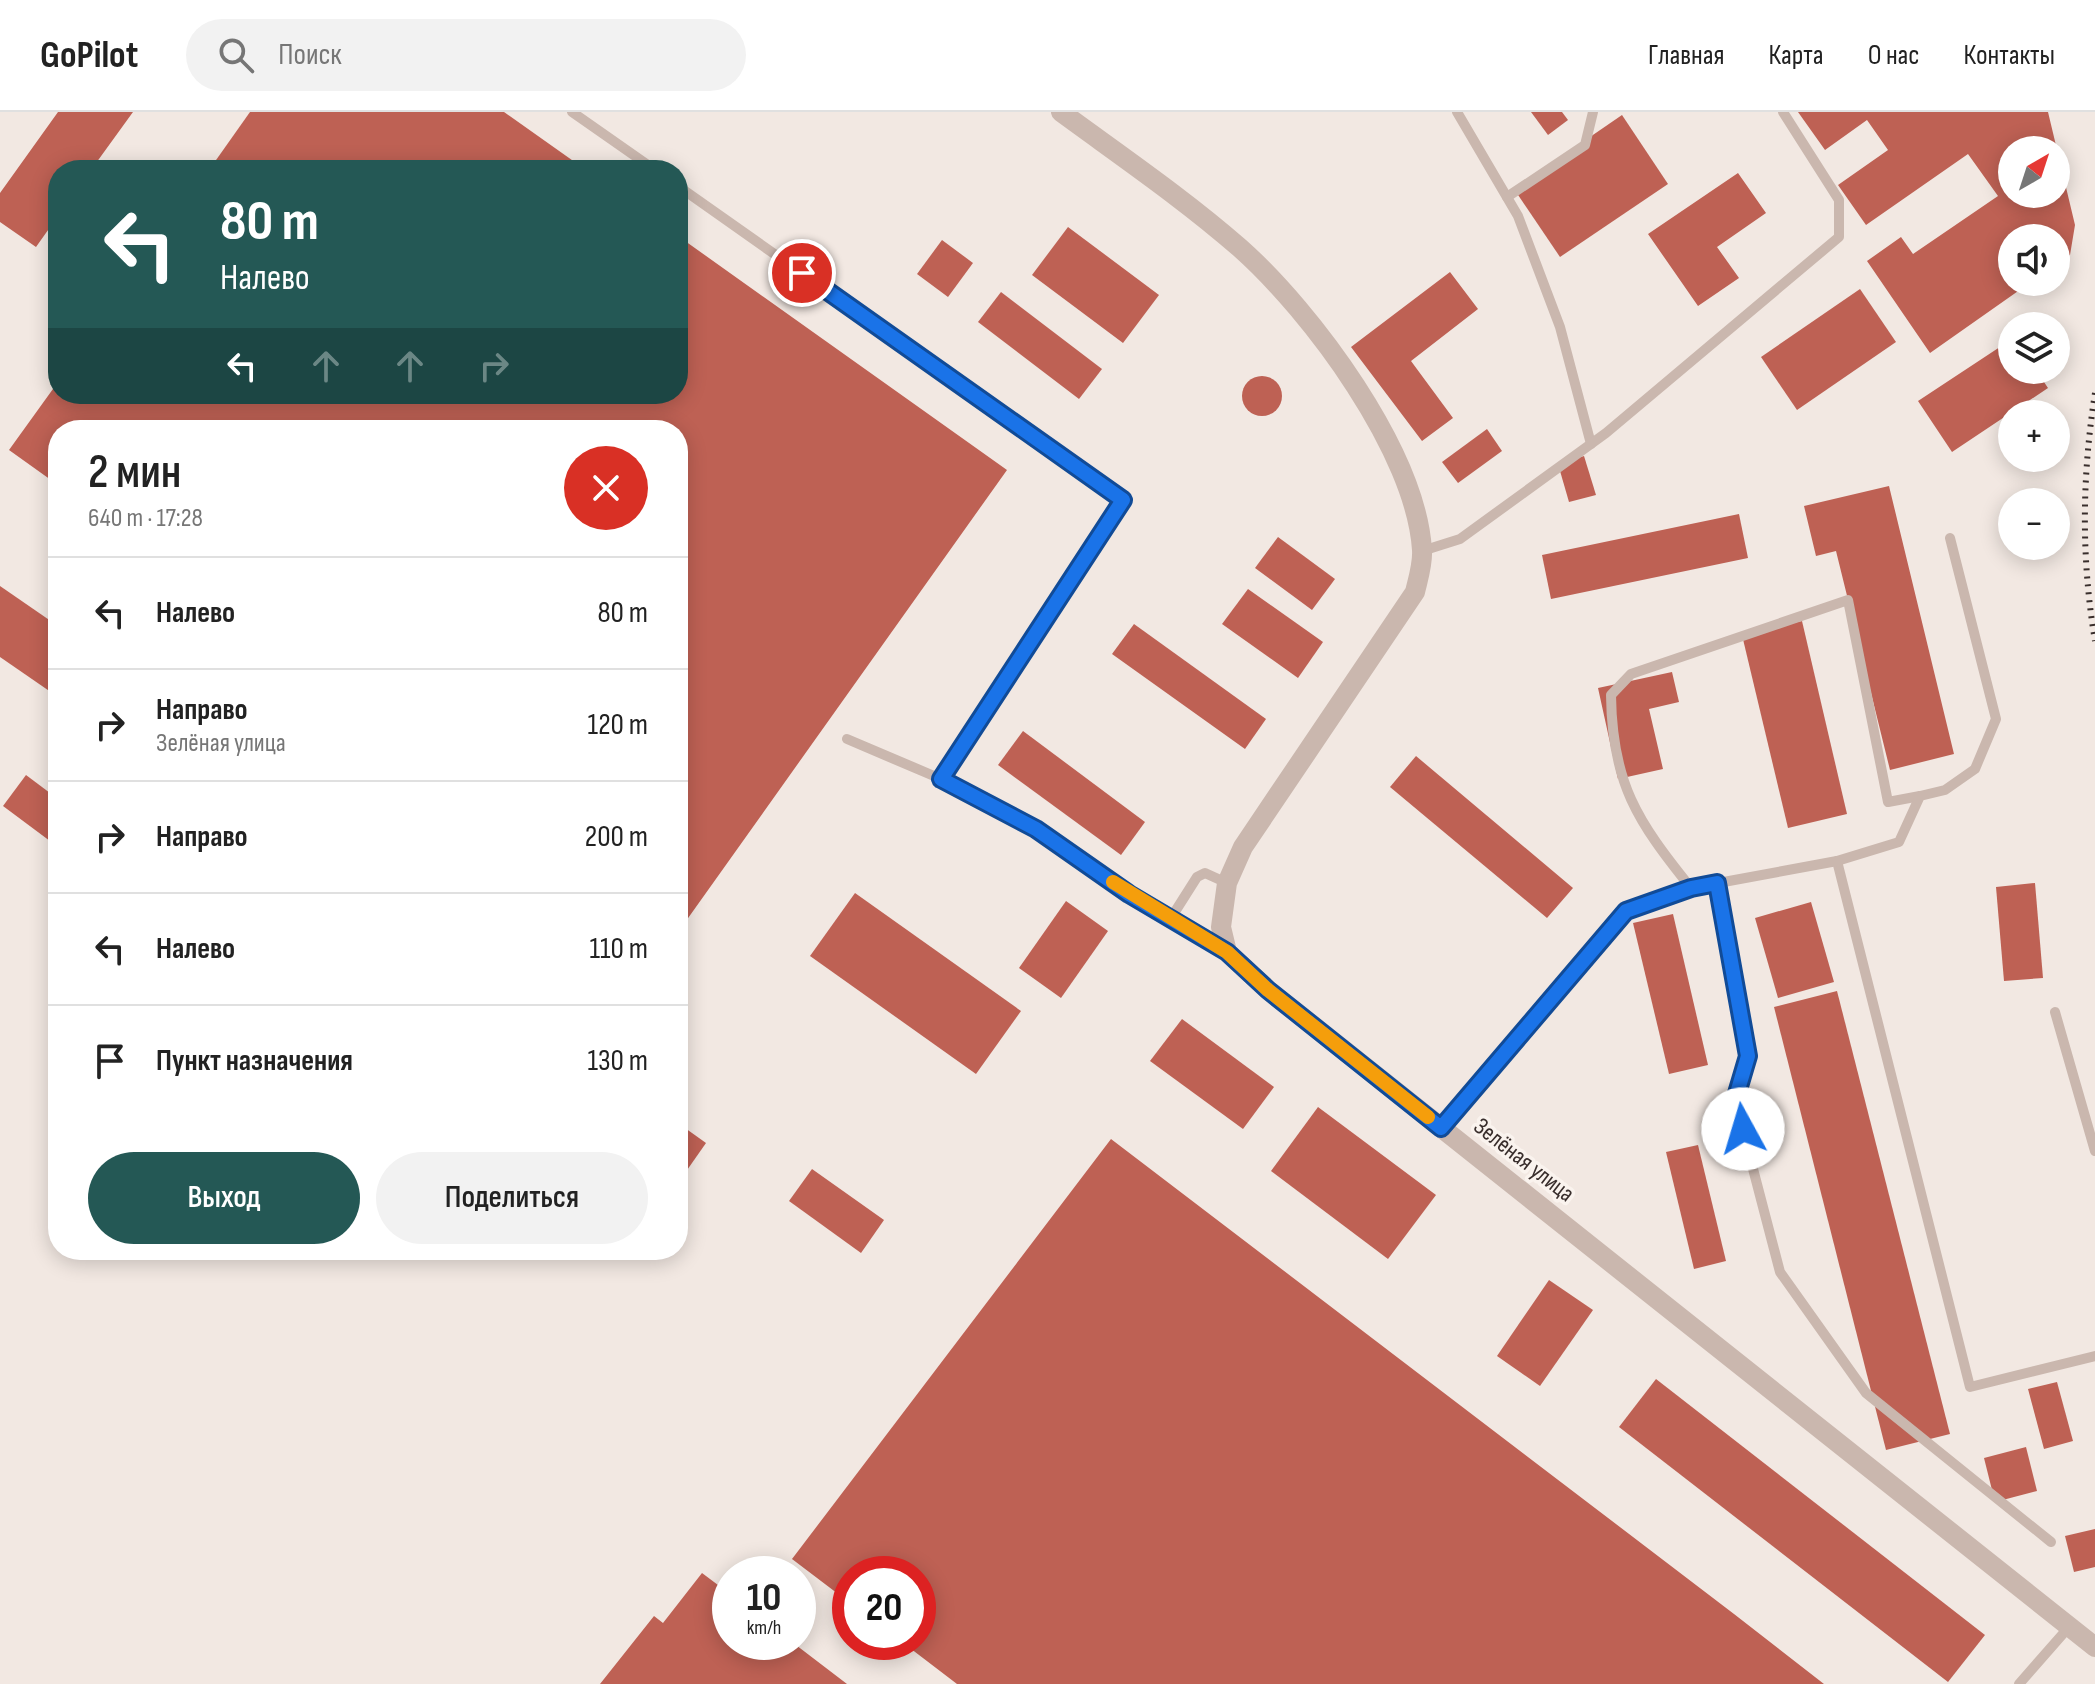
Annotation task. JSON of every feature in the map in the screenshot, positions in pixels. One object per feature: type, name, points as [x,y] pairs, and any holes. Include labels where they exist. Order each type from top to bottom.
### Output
[{"type":"street","points":[[1061,112],[1242,250],[1318,335],[1360,392],[1391,443],[1411,498],[1422,551],[1415,592],[1243,847],[1227,883],[1221,927],[1227,952]]},
{"type":"street","name":"Зелёная улица","points":[[1227,952],[1268,990],[2095,1647]]},
{"type":"lane","points":[[572,112],[641,160]]},
{"type":"lane","points":[[1457,112],[1518,216],[1560,327],[1591,444]]},
{"type":"lane","points":[[1507,197],[1585,145],[1593,112]]},
{"type":"lane","points":[[1422,551],[1460,539],[1591,444],[1839,237],[1839,200],[1783,112]]},
{"type":"lane","points":[[688,193],[1123,500],[941,779]]},
{"type":"lane","points":[[1691,888],[1650,837],[1626,790],[1612,741],[1611,695],[1631,674],[1848,600],[1888,802],[1945,790],[1975,769],[1996,719],[1950,538]]},
{"type":"lane","name":"Зелёная улица","points":[[847,739],[941,779],[1036,829],[1227,952]]},
{"type":"lane","points":[[1441,1128],[1626,911],[1691,888],[1837,861],[1899,842],[1920,796]]},
{"type":"lane","points":[[1837,861],[1970,1387],[2095,1356]]},
{"type":"lane","points":[[1171,918],[1197,877],[1205,873],[1227,883]]},
{"type":"lane","points":[[1717,883],[1748,1056],[1735,1100],[1780,1272],[1866,1393],[2051,1542]]},
{"type":"lane","points":[[2055,1012],[2095,1151]]},
{"type":"lane","points":[[2019,1684],[2069,1627]]},
{"type":"building","points":[[58,112],[133,112],[98,160],[48,160],[48,230],[36,247],[0,222],[0,193]]},
{"type":"building","points":[[250,112],[504,112],[572,160],[216,160]]},
{"type":"building","points":[[1531,112],[1562,112],[1568,120],[1548,135]]},
{"type":"building","points":[[1798,112],[2048,112],[2054,136],[1998,136],[1998,196],[1968,154],[1866,225],[1838,185],[1888,150],[1867,120],[1825,150]]},
{"type":"building","points":[[1622,115],[1668,184],[1560,257],[1514,189]]},
{"type":"building","points":[[1738,173],[1766,213],[1717,247],[1739,278],[1698,306],[1648,234]]},
{"type":"building","points":[[1998,196],[1998,208],[2070,208],[2070,204],[2075,225],[2070,255],[2070,224],[1998,224],[1998,296],[2011,296],[1930,353],[1867,261],[1901,237],[1913,254]]},
{"type":"building","points":[[1068,227],[1159,295],[1123,343],[1032,275]]},
{"type":"building","points":[[942,240],[973,263],[948,297],[917,274]]},
{"type":"building","points":[[688,243],[1007,470],[688,918],[688,420],[48,420],[48,478],[9,450],[48,396],[48,404],[688,404]]},
{"type":"building","points":[[1450,272],[1478,309],[1411,361],[1453,418],[1422,441],[1351,347]]},
{"type":"building","points":[[1860,289],[1896,342],[1797,410],[1761,357]]},
{"type":"building","points":[[1001,292],[1102,369],[1079,399],[978,322]]},
{"type":"building","points":[[1998,348],[1998,384],[2045,384],[2048,388],[2030,400],[1998,400],[1998,421],[1952,452],[1918,401]]},
{"type":"building","points":[[1262,376],[1276,382],[1282,396],[1276,410],[1262,416],[1248,410],[1242,396],[1248,382]]},
{"type":"building","points":[[1487,429],[1502,451],[1458,483],[1442,462]]},
{"type":"building","points":[[1584,456],[1596,495],[1569,502],[1558,464]]},
{"type":"building","points":[[1889,486],[1954,754],[1890,770],[1836,551],[1816,556],[1804,506]]},
{"type":"building","points":[[1739,514],[1748,558],[1551,599],[1542,555]]},
{"type":"building","points":[[1278,537],[1335,579],[1312,610],[1255,568]]},
{"type":"building","points":[[0,586],[48,619],[48,690],[0,657]]},
{"type":"building","points":[[1248,589],[1323,642],[1298,678],[1222,624]]},
{"type":"building","points":[[1802,621],[1847,814],[1788,828],[1742,635]]},
{"type":"building","points":[[1134,624],[1266,719],[1245,749],[1112,654]]},
{"type":"building","points":[[1672,672],[1679,702],[1649,709],[1663,769],[1618,779],[1598,688]]},
{"type":"building","points":[[1023,731],[1145,822],[1121,855],[998,765]]},
{"type":"building","points":[[1416,756],[1573,888],[1547,918],[1390,787]]},
{"type":"building","points":[[26,775],[48,792],[48,840],[3,806]]},
{"type":"building","points":[[2035,883],[2043,978],[2004,981],[1996,887]]},
{"type":"building","points":[[855,893],[1021,1011],[976,1074],[810,956]]},
{"type":"building","points":[[1066,901],[1108,931],[1061,998],[1019,968]]},
{"type":"building","points":[[1811,902],[1834,982],[1778,998],[1755,918]]},
{"type":"building","points":[[1673,914],[1708,1065],[1669,1074],[1633,923]]},
{"type":"building","points":[[1837,991],[1950,1434],[1886,1450],[1774,1007]]},
{"type":"building","points":[[1182,1019],[1274,1087],[1243,1129],[1150,1061]]},
{"type":"building","points":[[1318,1107],[1436,1195],[1388,1259],[1271,1171]]},
{"type":"building","points":[[688,1130],[706,1143],[688,1169]]},
{"type":"building","points":[[1111,1139],[1824,1684],[957,1684],[926,1660],[936,1660],[936,1556],[832,1556],[832,1589],[816,1577],[816,1556],[794,1556]]},
{"type":"building","points":[[1698,1145],[1726,1261],[1694,1269],[1666,1152]]},
{"type":"building","points":[[812,1169],[884,1220],[861,1253],[789,1201]]},
{"type":"building","points":[[1549,1280],[1593,1310],[1540,1386],[1497,1356]]},
{"type":"building","points":[[1656,1379],[1985,1635],[1948,1682],[1619,1427]]},
{"type":"building","points":[[2057,1382],[2073,1441],[2044,1449],[2028,1389]]},
{"type":"building","points":[[2026,1447],[2037,1491],[1995,1502],[1984,1458]]},
{"type":"building","points":[[2095,1529],[2095,1567],[2074,1572],[2065,1536]]},
{"type":"building","points":[[702,1573],[712,1580],[712,1660],[816,1660],[847,1684],[600,1684],[654,1616],[663,1623]]},
{"type":"railway","points":[[2095,393],[2085,517],[2087,579],[2095,641]]},
{"type":"slow traffic","points":[[1113,882],[1227,952],[1268,990],[1428,1117]]},
{"type":"route","points":[[802,273],[1123,500],[941,779],[1036,829],[1129,894],[1227,952],[1268,990],[1441,1128],[1626,911],[1691,888],[1717,883],[1748,1056],[1735,1100],[1743,1129]]}]
